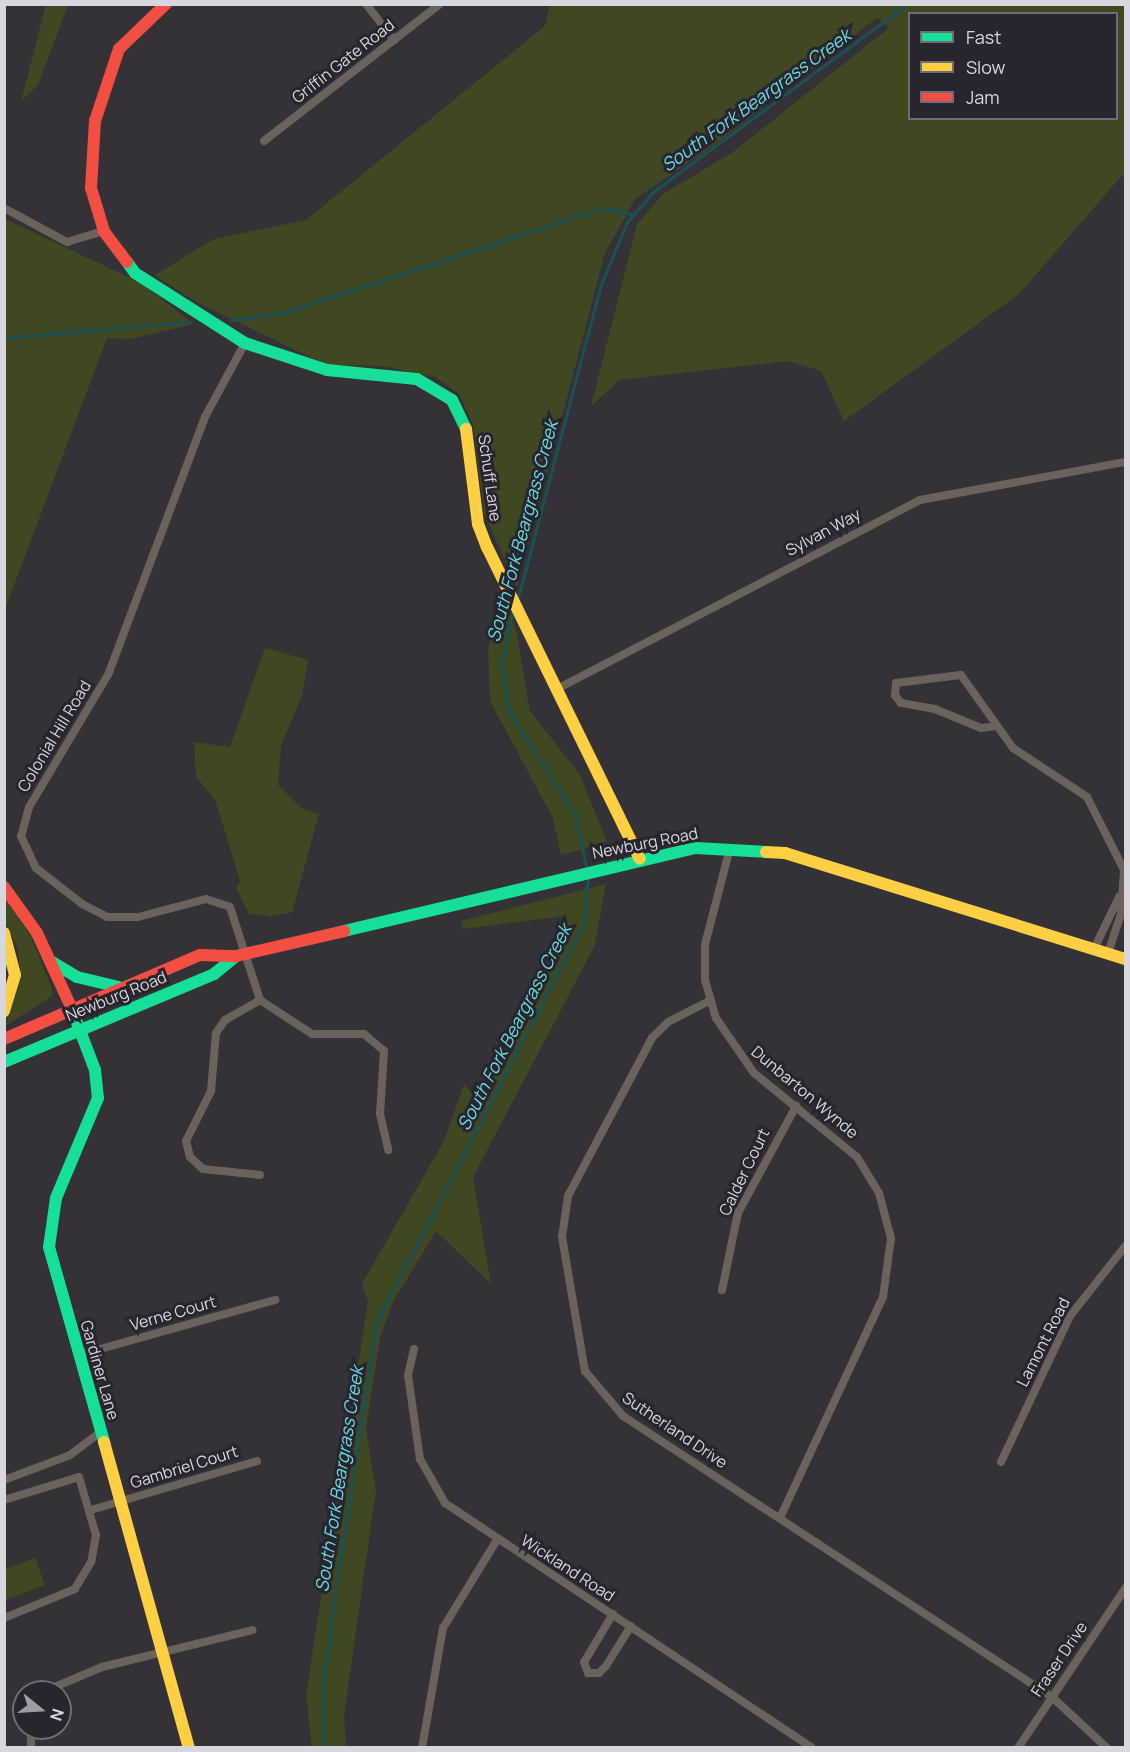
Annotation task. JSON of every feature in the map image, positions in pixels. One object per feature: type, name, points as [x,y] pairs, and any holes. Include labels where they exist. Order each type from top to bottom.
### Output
[{"type":"main road","name":"Schuff Lane","points":[[166,4],[119,49],[95,121],[90,188],[104,231],[135,273],[245,343],[327,370],[417,379],[445,393],[466,426],[478,524],[521,621],[640,859]]},
{"type":"main road","name":"Newburg Road","points":[[4,1039],[71,1007],[200,955],[242,954],[606,866],[730,847],[785,853],[1125,959]]},
{"type":"main road","name":"Gardiner Lane","points":[[4,887],[26,912],[52,962],[80,1028],[98,1098],[49,1230],[51,1260],[189,1748]]},
{"type":"main road","points":[[4,933],[15,975],[4,1011]]},
{"type":"main road","name":"Newburg Road","points":[[4,1062],[80,1028],[214,974],[242,954]]},
{"type":"main road","points":[[52,962],[76,977],[118,987]]},
{"type":"street","points":[[366,4],[394,40]]},
{"type":"street","name":"Griffin Gate Road","points":[[264,141],[440,4]]},
{"type":"street","points":[[4,208],[67,242],[104,231]]},
{"type":"street","name":"Colonial Hill Road","points":[[242,954],[234,913],[224,902],[206,899],[138,917],[107,917],[82,904],[36,867],[21,836],[29,807],[109,673],[201,425],[245,343]]},
{"type":"street","name":"Sylvan Way","points":[[555,690],[920,500],[1125,462]]},
{"type":"street","points":[[996,726],[981,728],[935,709],[901,703],[894,687],[901,680],[961,675],[976,690],[996,726],[1013,748],[1087,797],[1122,862],[1119,897],[1121,914],[1108,953]]},
{"type":"street","name":"Dunbarton Wynde","points":[[730,847],[705,945],[709,1001],[739,1057],[866,1168],[885,1207],[891,1254],[877,1313],[780,1518]]},
{"type":"street","points":[[1094,949],[1119,897]]},
{"type":"street","points":[[242,954],[260,1000],[312,1034],[364,1034],[378,1042],[387,1059],[380,1114],[388,1150]]},
{"type":"street","points":[[260,1000],[225,1020],[216,1033],[211,1091],[186,1141],[190,1157],[203,1169],[260,1175]]},
{"type":"street","name":"Sutherland Drive","points":[[709,1001],[668,1022],[645,1048],[577,1173],[565,1208],[562,1238],[580,1359],[595,1389],[622,1416],[1052,1697],[1107,1748]]},
{"type":"street","name":"Calder Court","points":[[722,1290],[738,1213],[796,1106]]},
{"type":"street","name":"Lamont Road","points":[[1001,1462],[1070,1316],[1125,1245]]},
{"type":"street","name":"Verne Court","points":[[79,1355],[274,1300]]},
{"type":"street","name":"Wickland Road","points":[[414,1349],[410,1392],[424,1473],[445,1503],[497,1540],[613,1614],[812,1748]]},
{"type":"street","points":[[4,1480],[70,1455],[100,1432]]},
{"type":"street","name":"Gambriel Court","points":[[92,1510],[257,1461]]},
{"type":"street","points":[[4,1500],[73,1476],[83,1481],[92,1510],[95,1548],[82,1581],[4,1618]]},
{"type":"street","points":[[422,1748],[443,1628],[497,1540]]},
{"type":"street","name":"Fraser Drive","points":[[1018,1748],[1125,1587]]},
{"type":"street","points":[[613,1614],[588,1651],[584,1662],[588,1673],[606,1666],[631,1626]]},
{"type":"street","points":[[71,1680],[102,1667],[163,1654],[253,1630]]},
{"type":"green space","points":[[46,5],[68,5],[38,85],[21,101]]},
{"type":"green space","points":[[550,5],[1125,5],[1125,172],[1019,294],[844,421],[821,371],[788,361],[620,380],[591,406],[637,224],[663,194],[733,152],[889,28],[878,17],[717,143],[635,199],[605,253],[517,588],[484,513],[473,424],[459,394],[435,377],[382,366],[327,365],[196,302],[155,275],[214,239],[306,220],[545,26]]},
{"type":"green space","points":[[5,219],[141,283],[194,324],[130,339],[107,338],[5,609]]},
{"type":"green space","points":[[503,598],[516,629],[530,711],[580,775],[607,842],[561,855],[553,818],[490,701],[488,650]]},
{"type":"green space","points":[[265,648],[308,660],[302,696],[281,745],[278,785],[302,809],[319,814],[292,912],[271,916],[249,914],[236,888],[240,881],[216,802],[196,776],[194,742],[230,747]]},
{"type":"green space","points":[[606,884],[594,947],[473,1177],[491,1284],[436,1231],[393,1302],[380,1337],[366,1428],[376,1490],[344,1716],[346,1747],[312,1747],[306,1694],[368,1302],[362,1284],[444,1141],[464,1084],[474,1095],[488,1089],[567,925],[563,916],[463,929],[461,921]]},
{"type":"green space","points":[[5,899],[30,935],[52,989],[52,996],[5,1026],[21,977],[18,949],[5,922]]},
{"type":"green space","points":[[35,1558],[45,1585],[5,1600],[5,1569]]},
{"type":"waterway","name":"South Fork Beargrass Creek","points":[[518,598],[601,284],[627,222],[654,191],[908,4]]},
{"type":"waterway","points":[[231,320],[282,313],[604,208],[634,215]]},
{"type":"waterway","points":[[4,338],[188,322]]},
{"type":"waterway","name":"South Fork Beargrass Creek","points":[[513,610],[501,666],[509,712],[575,815],[587,871]]},
{"type":"waterway","name":"South Fork Beargrass Creek","points":[[324,1748],[323,1690],[332,1614],[376,1323],[584,922],[588,877]]},
{"type":"traffic: fast","points":[[127,262],[135,273],[245,343],[327,370],[417,379],[452,400],[466,429]]},
{"type":"traffic: fast","points":[[344,931],[695,848],[766,852]]},
{"type":"traffic: fast","points":[[4,1062],[214,974],[236,956]]},
{"type":"traffic: fast","points":[[52,962],[77,977],[119,987]]},
{"type":"traffic: fast","points":[[71,1007],[95,1070],[98,1098],[56,1198],[49,1247],[104,1442]]},
{"type":"traffic: slow","points":[[466,429],[478,524],[487,547],[640,859]]},
{"type":"traffic: slow","points":[[766,852],[785,853],[1126,959]]},
{"type":"traffic: slow","points":[[4,933],[15,975],[4,1011]]},
{"type":"traffic: slow","points":[[104,1442],[189,1748]]},
{"type":"traffic: jam","points":[[127,262],[104,231],[91,188],[95,121],[119,49],[166,4]]},
{"type":"traffic: jam","points":[[4,887],[37,933],[71,1007]]},
{"type":"traffic: jam","points":[[4,1039],[200,955],[236,956],[344,931]]}]
